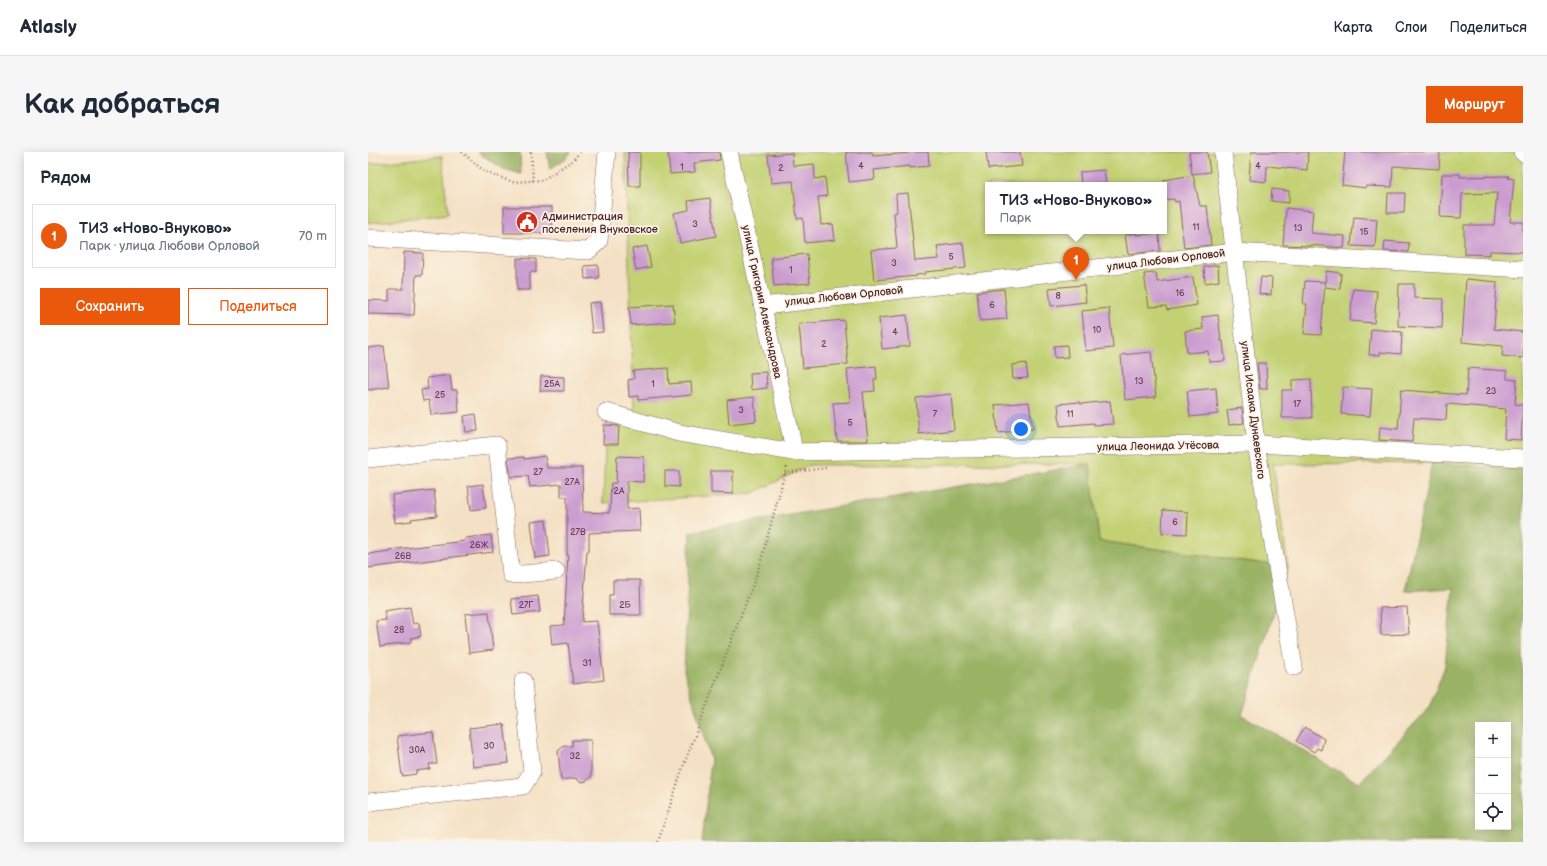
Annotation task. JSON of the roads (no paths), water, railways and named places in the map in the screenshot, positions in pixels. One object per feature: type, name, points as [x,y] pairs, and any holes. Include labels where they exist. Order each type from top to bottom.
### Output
[{"type":"street","points":[[368,238],[588,251],[599,241],[607,152]]},
{"type":"street","name":"улица Григория Александрова","points":[[729,152],[792,440],[793,452]]},
{"type":"street","name":"улица Исаака Дунаевского","points":[[1223,152],[1256,444],[1294,667]]},
{"type":"street","name":"улица Любови Орловой","points":[[763,306],[1235,252],[1523,269]]},
{"type":"street","name":"улица Леонида Утёсова","points":[[606,412],[679,433],[793,452],[1256,444],[1523,458]]},
{"type":"street","points":[[368,459],[497,445],[511,576],[556,571]]},
{"type":"street","points":[[368,802],[523,786],[532,772],[523,681]]},
{"type":"place","name":"Администрация поселения Внуковское","points":[[527,222]]},
{"type":"place","name":"ТИЗ «Ново-Внуково»","points":[[1076,280]]}]
